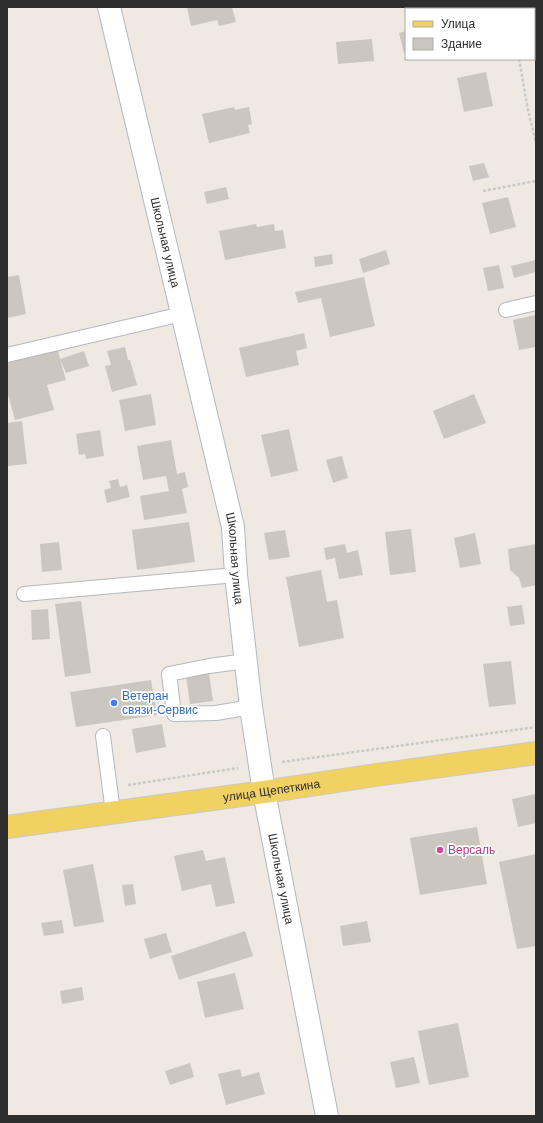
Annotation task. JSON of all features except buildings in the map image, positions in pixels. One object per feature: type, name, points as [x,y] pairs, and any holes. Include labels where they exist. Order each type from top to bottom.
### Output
[{"type":"main road","name":"улица Щепеткина","points":[[7,826],[264,792],[536,753]]},
{"type":"street","name":"Школьная улица","points":[[109,7],[233,527],[236,574],[251,707],[264,792],[327,1116]]},
{"type":"lane","points":[[506,310],[536,303]]},
{"type":"lane","points":[[7,355],[182,314]]},
{"type":"lane","points":[[24,594],[236,574]]},
{"type":"lane","points":[[246,661],[209,666],[169,674],[171,694],[174,714],[216,713],[251,707]]},
{"type":"lane","points":[[103,736],[113,812]]},
{"type":"path","points":[[519,60],[528,110],[536,143]]},
{"type":"path","points":[[483,191],[536,181]]},
{"type":"place","name":"Ветеран связи-Сервис","points":[[114,703]]},
{"type":"place","name":"Версаль","points":[[440,850]]}]
